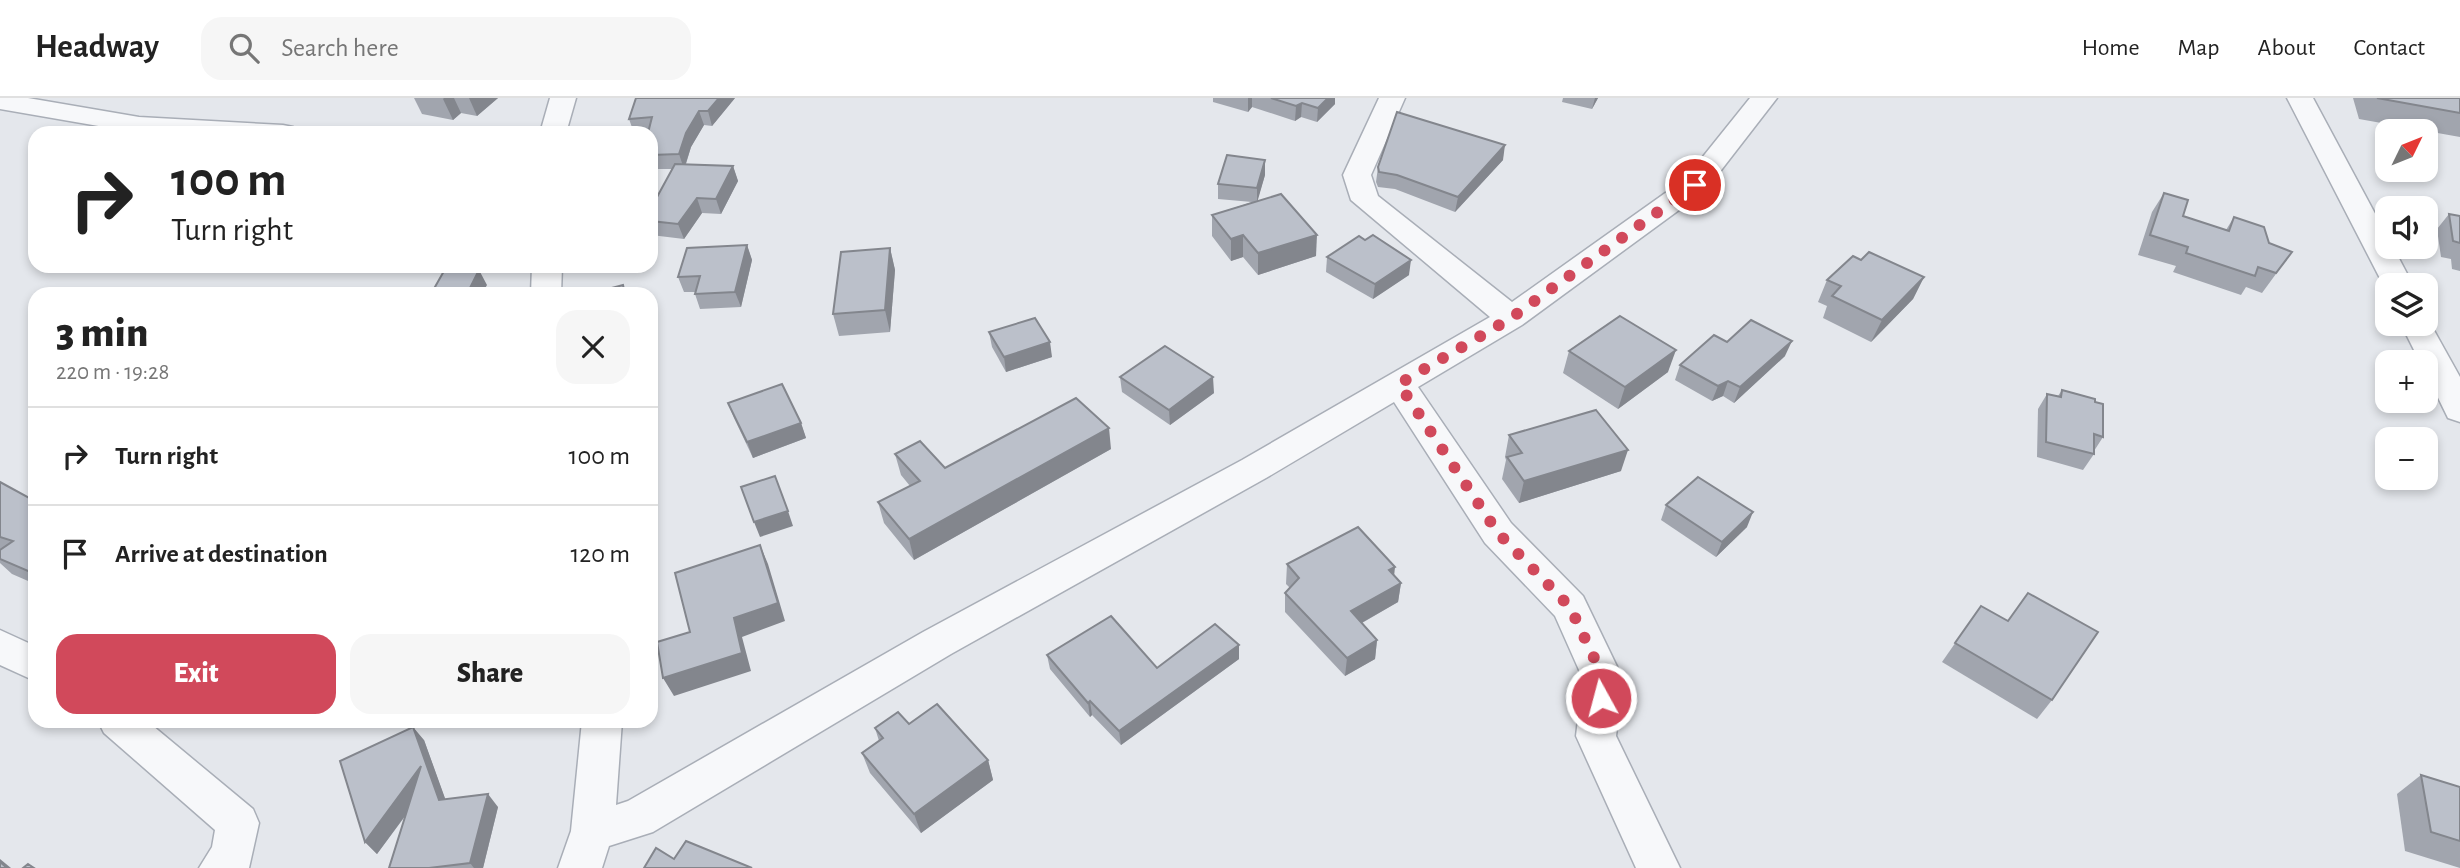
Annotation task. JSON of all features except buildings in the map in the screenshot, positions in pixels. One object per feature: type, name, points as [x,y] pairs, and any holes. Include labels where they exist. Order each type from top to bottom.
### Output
[{"type":"street","points":[[555,126],[563,98]]},
{"type":"street","points":[[1392,98],[1357,175],[1365,200],[1511,318]]},
{"type":"street","points":[[587,850],[937,643],[1254,469],[1511,318],[1695,185],[1764,98]]},
{"type":"street","points":[[2300,98],[2392,273]]},
{"type":"street","points":[[0,101],[157,126]]},
{"type":"street","points":[[2423,336],[2460,410]]},
{"type":"street","points":[[1399,384],[1498,533],[1570,607],[1604,679],[1595,737],[1658,868]]},
{"type":"street","points":[[0,646],[28,661]]},
{"type":"street","points":[[126,728],[238,822],[232,857],[221,868]]},
{"type":"street","points":[[587,850],[601,728]]},
{"type":"route","points":[[1601,698],[1604,679],[1570,607],[1498,533],[1399,384],[1511,318],[1695,185]]}]
